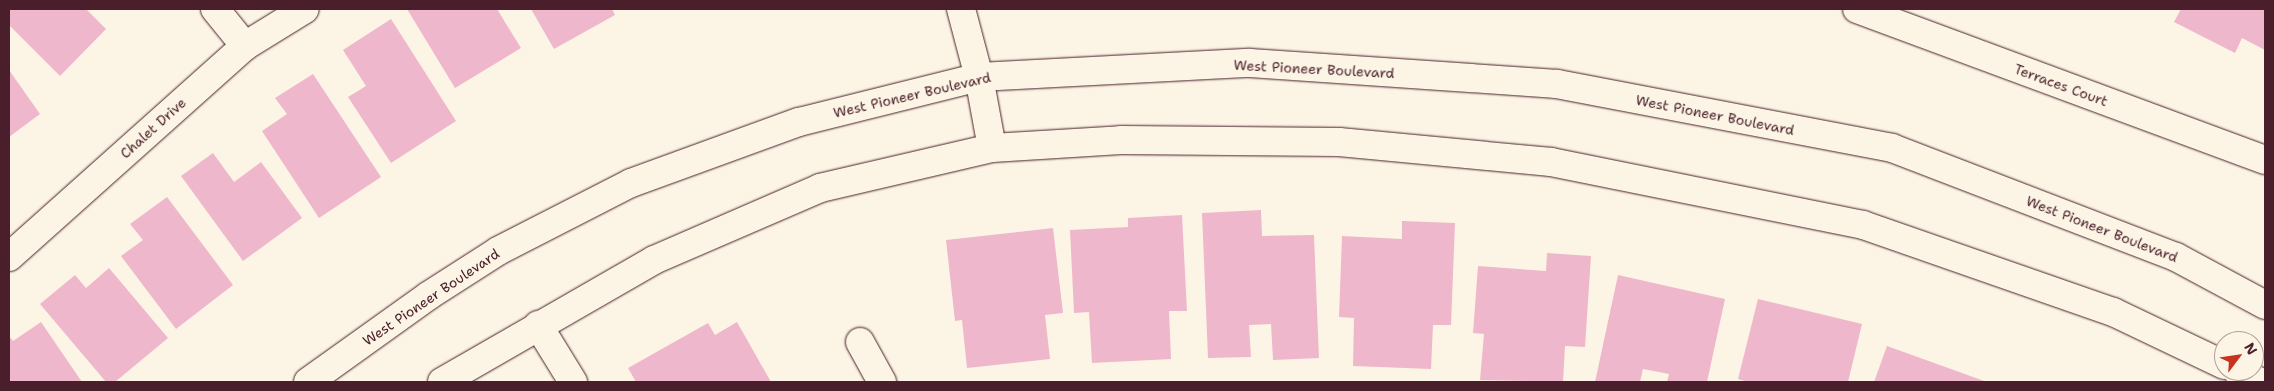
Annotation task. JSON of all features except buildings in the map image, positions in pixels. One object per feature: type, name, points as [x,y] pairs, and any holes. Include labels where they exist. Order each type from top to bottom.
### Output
[{"type":"main road","points":[[215,9],[245,46]]},
{"type":"main road","name":"Chalet Drive","points":[[9,257],[245,46],[305,9]]},
{"type":"main road","points":[[962,9],[979,77],[992,148]]},
{"type":"main road","name":"Terraces Court","points":[[1857,9],[2265,160]]},
{"type":"main road","name":"West Pioneer Boulevard","points":[[308,382],[428,296],[498,251],[631,183],[799,122],[979,77],[1250,63],[1557,84],[1892,148],[2176,258],[2265,305]]},
{"type":"main road","points":[[442,382],[472,374],[538,325],[654,260],[820,188],[992,148],[1121,140],[1339,142],[1551,162],[1863,225],[2113,312],[2214,360]]},
{"type":"main road","points":[[538,325],[573,382]]},
{"type":"main road","points":[[860,342],[882,382]]}]
